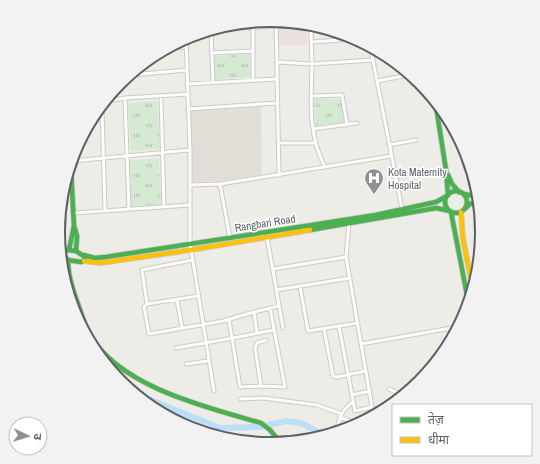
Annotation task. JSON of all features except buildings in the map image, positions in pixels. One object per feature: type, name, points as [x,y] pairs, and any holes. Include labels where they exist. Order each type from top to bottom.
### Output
[{"type":"street","points":[[276,27],[279,174]]},
{"type":"street","points":[[253,28],[253,80]]},
{"type":"street","points":[[311,31],[311,96],[313,129],[315,143],[325,167]]},
{"type":"street","points":[[211,36],[213,82]]},
{"type":"street","points":[[311,42],[341,40]]},
{"type":"street","points":[[181,47],[186,47],[190,150],[190,243],[214,391]]},
{"type":"street","points":[[212,53],[253,52]]},
{"type":"street","points":[[372,54],[402,209]]},
{"type":"street","points":[[277,62],[312,64],[373,60]]},
{"type":"street","points":[[139,74],[187,70]]},
{"type":"street","points":[[377,80],[403,76]]},
{"type":"street","points":[[187,84],[277,78]]},
{"type":"street","points":[[113,100],[188,94]]},
{"type":"street","points":[[311,96],[342,95],[347,125]]},
{"type":"street","points":[[161,96],[164,207]]},
{"type":"street","points":[[125,98],[129,209]]},
{"type":"street","points":[[188,109],[278,103]]},
{"type":"street","points":[[102,115],[105,211]]},
{"type":"street","points":[[439,117],[446,170],[448,196],[446,202],[450,211],[466,291]]},
{"type":"street","points":[[313,129],[357,123]]},
{"type":"street","points":[[389,146],[416,140]]},
{"type":"street","points":[[278,143],[315,143]]},
{"type":"street","points":[[78,160],[190,150]]},
{"type":"street","points":[[190,184],[220,184],[391,156]]},
{"type":"street","points":[[446,170],[452,184],[459,192]]},
{"type":"street","points":[[395,176],[423,172]]},
{"type":"street","points":[[220,184],[232,243]]},
{"type":"street","points":[[66,250],[74,226],[74,213],[69,190]]},
{"type":"street","points":[[448,196],[453,192],[472,195]]},
{"type":"street","points":[[464,194],[467,203],[462,211],[461,222],[470,275]]},
{"type":"street","name":"Rangbari Road","points":[[83,255],[96,258],[106,257],[354,218],[436,202],[448,196]]},
{"type":"street","points":[[450,211],[455,213],[462,211],[470,204]]},
{"type":"street","points":[[461,222],[470,204]]},
{"type":"street","points":[[74,213],[190,206]]},
{"type":"street","name":"Rangbari Road","points":[[68,260],[76,262],[84,261],[100,263],[191,250],[436,208],[450,211]]},
{"type":"street","points":[[339,326],[355,411],[372,407],[346,257],[349,223]]},
{"type":"street","points":[[74,226],[76,230],[76,251]]},
{"type":"street","points":[[267,237],[283,328]]},
{"type":"street","points":[[66,252],[76,251],[85,257],[84,261]]},
{"type":"street","points":[[67,256],[68,266]]},
{"type":"street","points":[[273,269],[346,257]]},
{"type":"street","points":[[192,260],[142,270],[147,304],[144,307],[149,334],[182,327],[229,320],[279,306]]},
{"type":"street","points":[[276,290],[350,278]]},
{"type":"street","points":[[300,286],[308,331],[358,323]]},
{"type":"street","points":[[147,304],[198,296]]},
{"type":"street","points":[[177,300],[182,327]]},
{"type":"street","points":[[229,320],[240,387],[285,387],[270,308]]},
{"type":"street","points":[[254,312],[257,333]]},
{"type":"street","points":[[324,328],[333,376],[337,377],[366,371]]},
{"type":"street","points":[[361,344],[452,328]]},
{"type":"street","points":[[176,348],[274,330]]},
{"type":"street","points":[[261,386],[255,348],[259,341],[266,340]]},
{"type":"street","points":[[103,351],[125,370],[160,390],[195,404],[261,424],[270,430],[276,437]]},
{"type":"street","points":[[186,364],[208,361]]},
{"type":"street","points":[[389,389],[398,393]]},
{"type":"street","points":[[352,395],[370,391]]},
{"type":"street","points":[[240,399],[262,398],[317,405],[351,420]]},
{"type":"street","points":[[338,425],[346,407],[353,402]]},
{"type":"shaded area","points":[[278,27],[307,31],[307,45],[278,45]]},
{"type":"shaded area","points":[[261,107],[262,174],[220,181],[192,182],[191,111]]},
{"type":"green space","points":[[250,54],[251,77],[215,79],[214,56]]},
{"type":"green space","points":[[314,99],[341,99],[345,123],[316,125]]},
{"type":"green space","points":[[157,101],[160,149],[131,151],[128,103]]},
{"type":"green space","points":[[159,159],[161,205],[131,206],[130,160]]},
{"type":"waterway","points":[[156,402],[220,428],[258,427],[287,421],[301,423],[317,431]]},
{"type":"traffic: fast","points":[[437,114],[446,170],[448,195]]},
{"type":"traffic: fast","points":[[448,175],[452,184],[459,192]]},
{"type":"traffic: fast","points":[[69,250],[74,226],[72,181]]},
{"type":"traffic: fast","points":[[456,191],[464,194],[467,202],[464,210],[456,213],[448,210],[445,202],[448,194],[456,191]]},
{"type":"traffic: fast","points":[[464,194],[472,195]]},
{"type":"traffic: fast","points":[[83,255],[95,258],[106,257],[376,215],[436,202],[447,196]]},
{"type":"traffic: fast","points":[[466,208],[473,203]]},
{"type":"traffic: fast","points":[[310,230],[436,208],[450,211]]},
{"type":"traffic: fast","points":[[451,212],[466,291]]},
{"type":"traffic: fast","points":[[74,226],[77,236],[76,251]]},
{"type":"traffic: fast","points":[[66,250],[76,251],[85,257],[85,260],[81,262],[67,259]]},
{"type":"traffic: fast","points":[[68,260],[69,272]]},
{"type":"traffic: fast","points":[[105,354],[123,369],[144,382],[191,402],[261,423],[276,437]]},
{"type":"traffic: slow","points":[[461,212],[463,239],[470,275]]},
{"type":"traffic: slow","points":[[84,261],[100,263],[191,250],[310,230]]},
{"type":"place","name":"Kota Maternity Hospital","points":[[374,195]]}]
